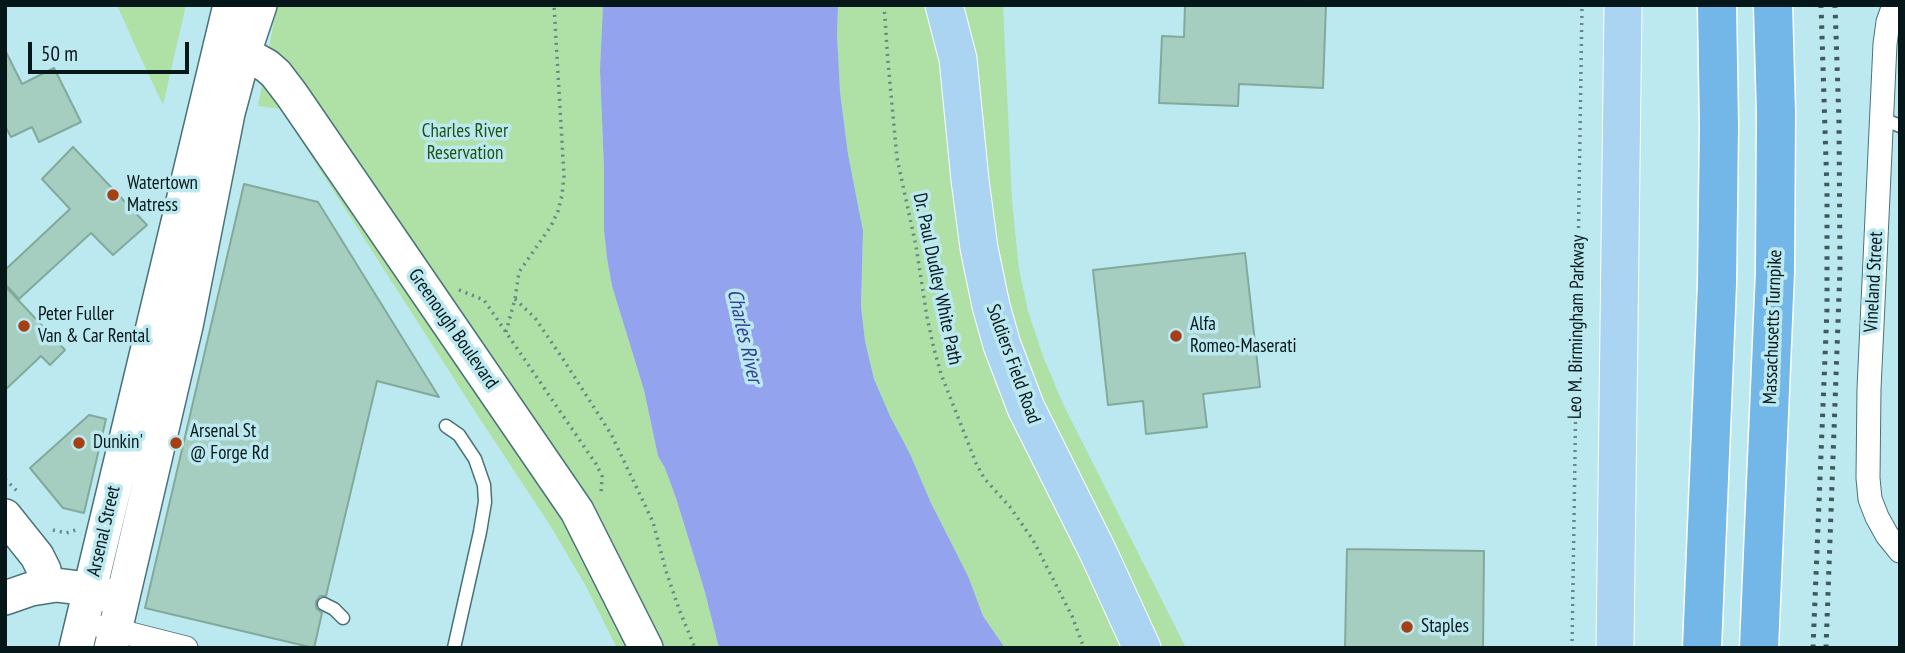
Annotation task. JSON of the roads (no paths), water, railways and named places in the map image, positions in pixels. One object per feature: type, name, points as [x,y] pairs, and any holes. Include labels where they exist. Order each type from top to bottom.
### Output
[{"type":"highway","points":[[1702,648],[1717,284],[1717,5]]},
{"type":"highway","name":"Massachusetts Turnpike","points":[[1759,648],[1775,272],[1776,113],[1773,5]]},
{"type":"main road","name":"Arsenal Street","points":[[116,626],[186,326],[228,113],[232,50],[230,5]]},
{"type":"main road","name":"Arsenal Street","points":[[83,620],[232,50],[260,5]]},
{"type":"main road","name":"Soldiers Field Road","points":[[944,5],[957,59],[978,237],[991,306],[1002,345],[1026,408],[1098,552],[1142,648]]},
{"type":"main road","name":"Soldiers Field Road","points":[[957,59],[961,5]]},
{"type":"main road","points":[[1615,648],[1623,5]]},
{"type":"main road","name":"Greenough Boulevard","points":[[232,50],[267,66],[292,94],[554,475],[599,551],[646,648]]},
{"type":"main road","points":[[11,503],[44,569],[47,586]]},
{"type":"main road","points":[[5,598],[47,586],[64,585],[83,620],[116,626]]},
{"type":"street","name":"Vineland Street","points":[[1894,5],[1885,44],[1891,122],[1869,389],[1868,478],[1870,499],[1877,517],[1900,551]]},
{"type":"street","points":[[116,626],[186,648]]},
{"type":"lane","points":[[446,426],[459,435],[475,458],[484,485],[485,502],[453,648]]},
{"type":"lane","points":[[324,604],[334,608],[343,618]]},
{"type":"water","name":"Charles River","points":[[603,5],[838,5],[840,92],[848,154],[863,231],[861,306],[865,341],[874,379],[968,576],[983,616],[1005,648],[719,648],[676,498],[658,456],[644,390],[612,286],[604,230],[600,70]]},
{"type":"railway","points":[[1813,648],[1827,309],[1827,191],[1821,5]]},
{"type":"railway","points":[[1826,648],[1840,268],[1835,5]]},
{"type":"place","name":"Watertown Matress","points":[[113,195]]},
{"type":"place","name":"Peter Fuller Van & Car Rental","points":[[24,326]]},
{"type":"place","name":"Alfa Romeo-Maserati","points":[[1176,336]]},
{"type":"place","name":"Dunkin'","points":[[79,443]]},
{"type":"place","name":"Arsenal St @ Forge Rd","points":[[176,443]]},
{"type":"place","name":"Staples","points":[[1407,627]]},
{"type":"park label","name":"Charles River Reservation","points":[[465,143]]}]
